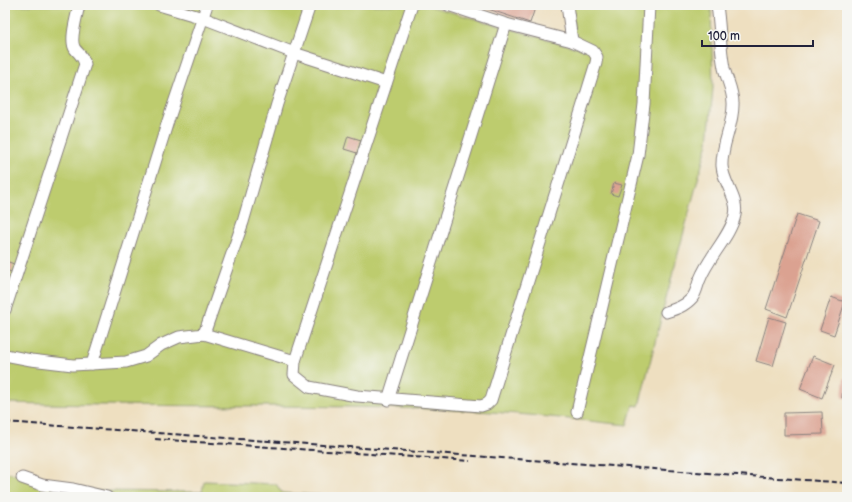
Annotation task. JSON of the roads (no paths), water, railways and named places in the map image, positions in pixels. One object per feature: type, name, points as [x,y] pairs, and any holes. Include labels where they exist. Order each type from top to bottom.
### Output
[{"type":"street","points":[[5,310],[85,64],[84,58],[75,49],[72,42],[79,5]]},
{"type":"street","points":[[159,5],[203,18],[294,53],[386,83]]},
{"type":"street","points":[[92,364],[168,121],[207,5]]},
{"type":"street","points":[[204,334],[243,222],[277,104],[310,5]]},
{"type":"street","points":[[412,5],[295,361],[294,375],[308,387],[388,400],[481,406],[487,404],[491,400],[597,57],[593,51],[572,42],[506,24],[448,5]]},
{"type":"street","points":[[567,5],[572,42]]},
{"type":"street","points":[[577,412],[638,155],[644,104],[650,5]]},
{"type":"street","points":[[666,312],[684,305],[692,298],[704,269],[732,225],[735,216],[736,208],[727,186],[722,166],[723,150],[732,115],[733,103],[719,38],[717,5]]},
{"type":"street","points":[[388,400],[506,24]]},
{"type":"street","points":[[5,355],[73,365],[126,362],[146,356],[161,345],[179,337],[204,334],[295,361]]},
{"type":"street","points":[[22,478],[55,488],[73,489],[107,497]]},
{"type":"railway","points":[[5,422],[847,483]]},
{"type":"railway","points":[[155,439],[470,461]]}]
